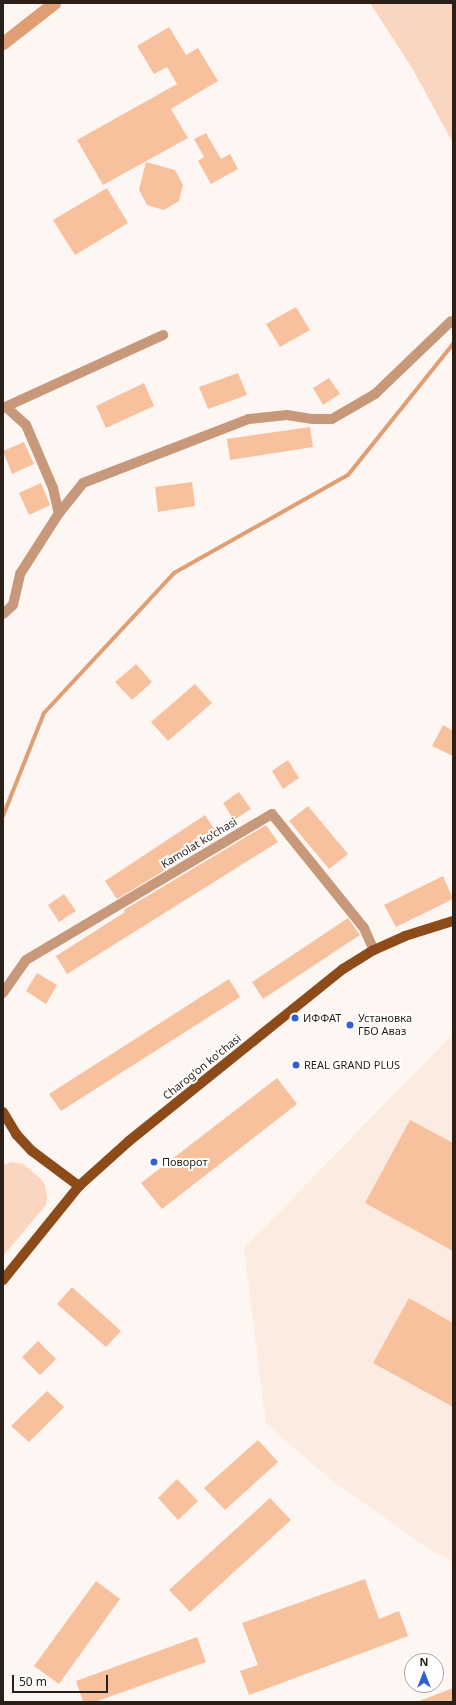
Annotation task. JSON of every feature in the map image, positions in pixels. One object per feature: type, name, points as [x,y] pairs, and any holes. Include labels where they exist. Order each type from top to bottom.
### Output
[{"type":"main road","name":"Charog'on ko'chasi","points":[[3,1280],[79,1186],[129,1141],[343,969],[374,950],[405,936],[453,921]]},
{"type":"main road","points":[[3,1112],[16,1134],[32,1151],[79,1186]]},
{"type":"street","points":[[3,614],[13,605],[20,574],[59,513],[83,483],[249,419],[288,415],[313,419],[332,419],[374,394],[451,321]]},
{"type":"street","points":[[59,513],[53,488],[26,425],[5,408],[163,335]]},
{"type":"street","name":"Kamolat ko'chasi","points":[[3,993],[26,960],[272,814],[364,928],[374,950]]},
{"type":"shaded area","points":[[370,3],[453,3],[453,143],[412,68]]},
{"type":"shaded area","points":[[453,1034],[453,1562],[428,1548],[331,1480],[266,1424],[244,1248]]},
{"type":"shaded area","points":[[12,1162],[23,1164],[41,1179],[45,1185],[47,1198],[46,1205],[3,1256],[3,1165]]},
{"type":"building","points":[[169,27],[186,55],[198,48],[218,81],[171,109],[188,138],[103,185],[77,140],[177,84],[167,67],[154,74],[137,46]]},
{"type":"building","points":[[206,133],[221,159],[230,154],[238,169],[211,184],[198,161],[204,157],[194,139]]},
{"type":"building","points":[[146,162],[175,170],[183,185],[179,201],[164,210],[147,205],[139,190]]},
{"type":"building","points":[[107,188],[128,223],[75,255],[53,220]]},
{"type":"building","points":[[296,307],[310,330],[280,347],[266,324]]},
{"type":"building","points":[[238,373],[247,395],[208,409],[199,387]]},
{"type":"building","points":[[329,378],[340,394],[323,405],[313,388]]},
{"type":"building","points":[[144,383],[154,406],[106,428],[96,406]]},
{"type":"building","points":[[310,427],[313,447],[230,460],[227,439]]},
{"type":"building","points":[[24,442],[34,464],[12,474],[3,451]]},
{"type":"building","points":[[192,482],[195,506],[158,512],[155,487]]},
{"type":"building","points":[[41,483],[50,505],[29,515],[19,493]]},
{"type":"building","points":[[136,664],[152,682],[132,700],[115,682]]},
{"type":"building","points":[[195,684],[212,703],[168,741],[151,722]]},
{"type":"building","points":[[443,725],[453,731],[453,756],[432,746]]},
{"type":"building","points":[[288,760],[299,778],[283,789],[272,771]]},
{"type":"building","points":[[239,792],[251,809],[234,820],[223,803]]},
{"type":"building","points":[[308,806],[348,854],[329,869],[289,821]]},
{"type":"building","points":[[205,815],[216,832],[202,842],[205,846],[117,899],[105,881]]},
{"type":"building","points":[[266,825],[278,842],[67,974],[56,956],[125,912],[124,910]]},
{"type":"building","points":[[443,876],[453,899],[396,927],[384,905]]},
{"type":"building","points":[[64,894],[76,911],[59,922],[48,905]]},
{"type":"building","points":[[348,918],[360,935],[263,999],[252,982]]},
{"type":"building","points":[[37,973],[57,985],[46,1004],[26,991]]},
{"type":"building","points":[[229,979],[240,997],[61,1111],[49,1094]]},
{"type":"building","points":[[277,1078],[297,1104],[162,1209],[141,1183]]},
{"type":"building","points":[[410,1120],[453,1143],[453,1251],[365,1203]]},
{"type":"building","points":[[72,1287],[121,1331],[106,1347],[57,1304]]},
{"type":"building","points":[[409,1298],[453,1323],[453,1407],[373,1363]]},
{"type":"building","points":[[38,1341],[56,1359],[40,1375],[22,1357]]},
{"type":"building","points":[[47,1391],[64,1407],[29,1442],[11,1426]]},
{"type":"building","points":[[258,1440],[278,1462],[225,1510],[204,1488]]},
{"type":"building","points":[[177,1479],[198,1501],[178,1520],[158,1498]]},
{"type":"building","points":[[270,1498],[291,1520],[190,1612],[169,1590]]},
{"type":"building","points":[[365,1579],[379,1619],[399,1611],[408,1636],[249,1695],[240,1671],[258,1665],[242,1623]]},
{"type":"building","points":[[96,1581],[120,1599],[59,1684],[34,1666]]},
{"type":"building","points":[[197,1637],[206,1662],[95,1702],[83,1702],[76,1681]]},
{"type":"building","points":[[453,1688],[453,1702],[419,1702],[440,1693],[444,1693],[444,1691]]},
{"type":"waterway","points":[[3,43],[54,3]]},
{"type":"waterway","points":[[3,816],[44,713],[174,573],[348,475],[453,344]]},
{"type":"place","name":"ИФФАТ","points":[[295,1018]]},
{"type":"place","name":"Установка ГБО Аваз","points":[[350,1025]]},
{"type":"place","name":"REAL GRAND PLUS","points":[[296,1065]]},
{"type":"place","name":"Поворот","points":[[154,1162]]}]
